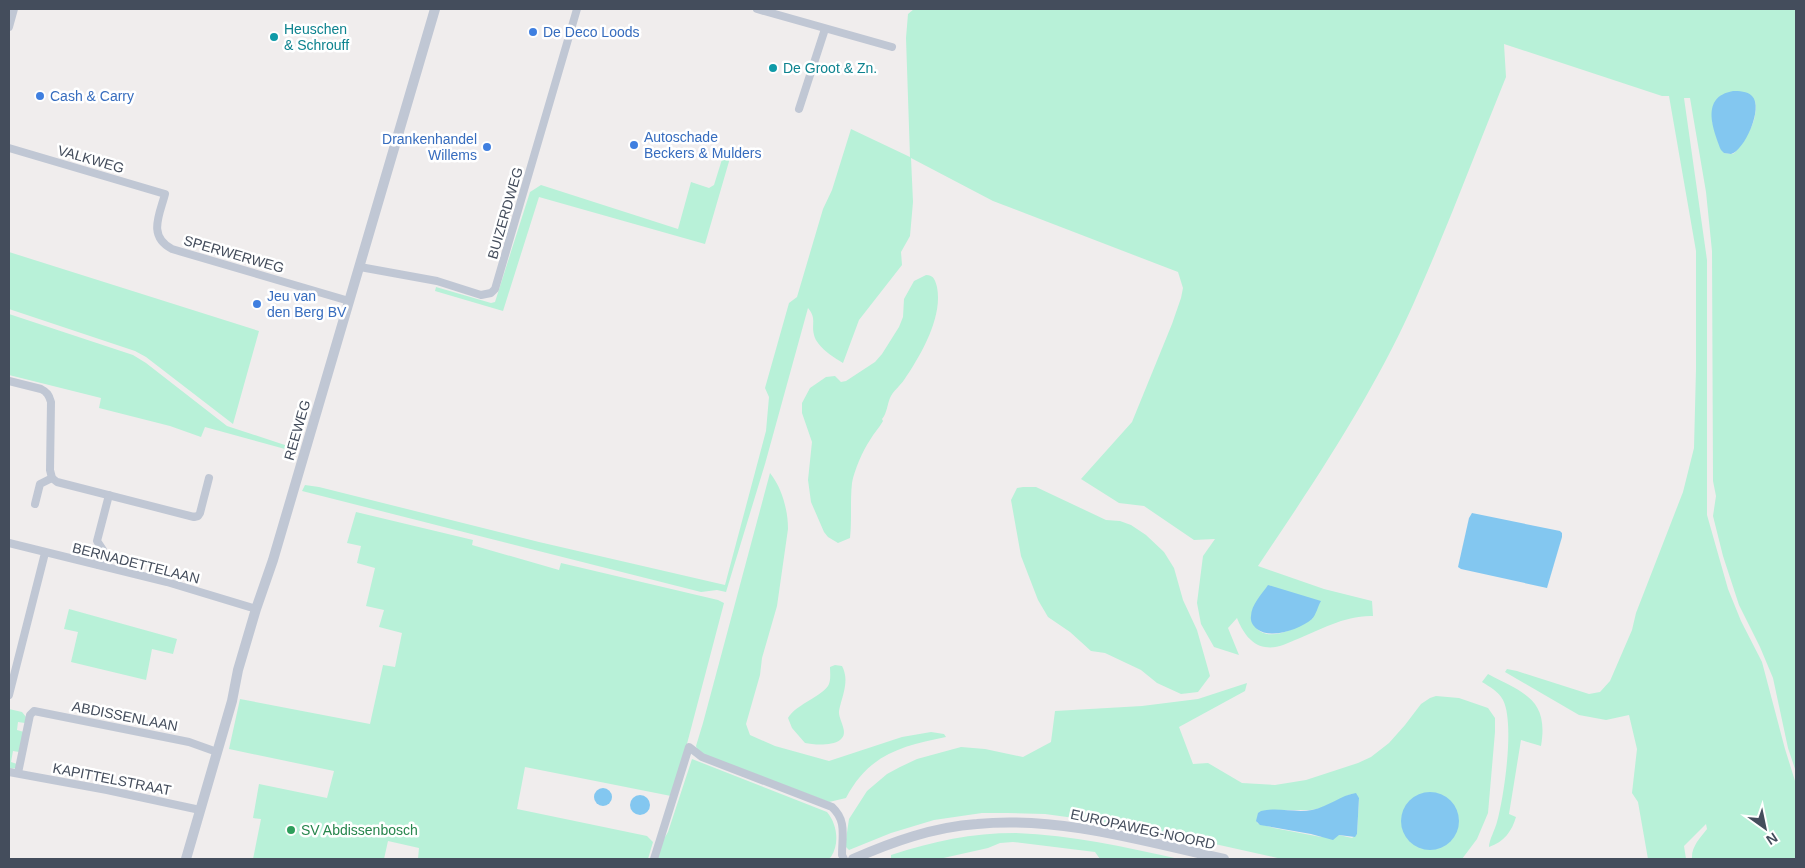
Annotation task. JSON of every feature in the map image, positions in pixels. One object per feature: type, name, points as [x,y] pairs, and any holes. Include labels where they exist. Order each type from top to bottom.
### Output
[{"type":"street","points":[[9,27],[14,9]]},
{"type":"street","name":"REEWEG","points":[[186,859],[232,701],[238,670],[276,551],[435,9]]},
{"type":"street","name":"BUIZERDWEG","points":[[360,267],[438,282],[481,295],[491,293],[495,289],[577,9]]},
{"type":"street","points":[[757,9],[892,47]]},
{"type":"street","points":[[799,109],[825,29]]},
{"type":"street","name":"VALKWEG","points":[[9,148],[165,194]]},
{"type":"street","name":"SPERWERWEG","points":[[165,194],[157,224],[158,236],[165,245],[172,249],[349,301]]},
{"type":"street","points":[[9,381],[41,389],[49,396],[51,402],[50,470],[52,478],[60,483],[194,517],[200,513],[209,478]]},
{"type":"street","points":[[35,504],[40,484],[52,478]]},
{"type":"street","points":[[99,565],[103,550],[96,541],[109,495]]},
{"type":"street","name":"BERNADETTELAAN","points":[[9,543],[167,582],[256,609]]},
{"type":"street","points":[[9,695],[45,553]]},
{"type":"street","name":"ABDISSENLAAN","points":[[18,773],[30,715],[34,711],[188,742],[217,752]]},
{"type":"street","points":[[654,859],[690,747],[702,757],[832,807],[839,814],[843,824],[842,855],[844,859]]},
{"type":"street","name":"KAPITTELSTRAAT","points":[[9,772],[200,810]]},
{"type":"street","name":"EUROPAWEG-NOORD","points":[[853,859],[895,842],[930,832],[968,825],[1002,822],[1057,825],[1109,833],[1224,859]]},
{"type":"green space","points":[[914,9],[1796,9],[1796,772],[1788,748],[1773,678],[1739,605],[1723,556],[1713,516],[1716,496],[1713,481],[1712,251],[1706,192],[1690,98],[1684,98],[1707,260],[1707,515],[1728,589],[1741,621],[1762,662],[1796,784],[1796,859],[1692,859],[1694,847],[1707,829],[1706,824],[1684,846],[1686,859],[1648,859],[1638,802],[1632,793],[1637,749],[1629,715],[1606,720],[1579,715],[1505,672],[1507,669],[1517,671],[1589,694],[1600,692],[1610,681],[1632,630],[1636,613],[1683,492],[1694,448],[1696,251],[1669,96],[1662,96],[1504,44],[1506,77],[1419,291],[1365,398],[1302,500],[1258,566],[1324,589],[1372,601],[1373,616],[1363,616],[1343,621],[1277,647],[1260,646],[1255,643],[1244,632],[1237,618],[1228,628],[1239,655],[1214,647],[1201,624],[1197,603],[1203,556],[1215,539],[1194,540],[1144,506],[1119,503],[1081,479],[1132,422],[1181,298],[1183,288],[1178,272],[993,201],[911,158],[913,202],[910,236],[901,252],[902,265],[859,320],[843,363],[818,344],[813,331],[813,318],[808,308],[765,464],[726,592],[717,590],[701,592],[302,491],[305,485],[319,487],[539,542],[725,585],[766,431],[769,397],[765,388],[789,303],[797,297],[823,209],[832,190],[851,129],[910,157],[906,38],[908,14]],"holes":[[[1755,101],[1754,119],[1747,135],[1735,153],[1724,153],[1712,121]],[[1313,618],[1279,634],[1263,633],[1256,628],[1251,619]]]},
{"type":"green space","points":[[724,153],[730,158],[705,244],[539,197],[503,311],[435,291],[436,287],[491,303],[495,302],[530,192],[541,185],[678,229],[691,182],[709,188],[714,185]]},
{"type":"green space","points":[[9,252],[259,331],[233,424],[146,357],[135,351],[9,309]]},
{"type":"green space","points":[[926,275],[935,280],[937,287],[937,311],[934,323],[917,359],[904,380],[891,395],[882,419],[883,421],[867,444],[859,461],[852,483],[850,538],[838,543],[824,532],[811,502],[808,480],[812,442],[802,413],[802,403],[810,388],[826,377],[835,376],[841,382],[846,381],[875,362],[899,327],[903,317],[904,299],[914,281]]},
{"type":"green space","points":[[9,314],[133,355],[227,426],[297,449],[296,452],[205,427],[201,437],[170,426],[99,408],[101,398],[9,375]]},
{"type":"green space","points":[[770,473],[784,499],[788,529],[777,606],[746,724],[750,735],[775,746],[829,761],[902,737],[931,732],[944,734],[946,737],[915,744],[888,754],[865,771],[846,798],[829,802],[704,755],[696,746]]},
{"type":"green space","points":[[1036,487],[1106,520],[1120,521],[1131,525],[1146,535],[1164,552],[1174,568],[1183,600],[1197,630],[1210,676],[1198,692],[1181,694],[1157,683],[1141,670],[1105,653],[1091,651],[1070,632],[1048,617],[1038,600],[1021,556],[1011,500],[1017,488]]},
{"type":"green space","points":[[356,512],[473,540],[472,545],[559,570],[561,563],[724,603],[683,759],[671,796],[525,767],[517,809],[647,836],[653,842],[648,859],[418,859],[419,848],[388,841],[384,859],[253,859],[261,819],[253,818],[259,784],[327,798],[334,771],[229,749],[240,699],[370,724],[383,665],[395,667],[402,633],[379,627],[384,610],[366,606],[375,568],[357,563],[361,546],[347,543]]},
{"type":"green space","points":[[69,609],[177,639],[173,654],[152,649],[146,680],[71,662],[78,632],[64,629]]},
{"type":"green space","points":[[835,665],[842,666],[845,677],[845,688],[839,711],[844,730],[843,737],[837,742],[828,744],[805,743],[792,728],[788,718],[797,708],[826,688],[830,680],[830,667]]},
{"type":"green space","points":[[1488,674],[1523,693],[1531,700],[1541,718],[1542,730],[1541,746],[1521,740],[1509,814],[1516,817],[1507,835],[1489,847],[1503,796],[1508,725],[1503,700],[1496,692],[1482,682]]},
{"type":"green space","points":[[1247,683],[1245,691],[1179,727],[1193,764],[1208,763],[1242,783],[1275,785],[1306,780],[1371,757],[1389,743],[1421,704],[1430,698],[1436,696],[1459,698],[1488,708],[1495,718],[1495,732],[1488,813],[1477,839],[1462,859],[1282,859],[1179,836],[1089,820],[1045,814],[982,813],[934,820],[891,833],[849,850],[845,846],[849,819],[867,791],[887,774],[917,759],[961,747],[985,749],[1023,757],[1051,742],[1055,711],[1142,706],[1198,699]],"holes":[[[1351,794],[1359,798],[1357,834],[1352,838],[1339,835],[1321,837],[1257,823],[1266,810],[1311,810],[1322,808]]]},
{"type":"green space","points":[[9,709],[22,712],[26,717],[25,723],[18,722],[17,730],[24,732],[19,752],[13,751],[11,762],[17,764],[16,768],[9,769]]},
{"type":"green space","points":[[692,759],[827,812],[833,822],[836,834],[836,846],[831,857],[828,859],[657,859]]},
{"type":"green space","points":[[1016,833],[1078,839],[1179,859],[1100,859],[1095,852],[1013,842],[1000,843],[988,848],[939,859],[891,859],[891,855],[938,842],[984,834]]},
{"type":"water","points":[[1733,91],[1750,94],[1755,102],[1756,110],[1747,137],[1736,151],[1731,154],[1724,153],[1721,150],[1715,133],[1712,115],[1716,100],[1723,94]]},
{"type":"water","points":[[1472,513],[1560,531],[1562,533],[1547,588],[1458,567],[1469,518]]},
{"type":"water","points":[[1268,585],[1321,601],[1312,619],[1285,632],[1270,633],[1257,629],[1251,622],[1251,612]]},
{"type":"water","points":[[603,788],[609,791],[612,797],[609,803],[603,806],[597,803],[594,797],[597,791]]},
{"type":"water","points":[[1424,792],[1436,792],[1451,800],[1459,815],[1459,827],[1451,842],[1436,850],[1424,850],[1409,842],[1401,827],[1401,815],[1409,800]]},
{"type":"water","points":[[1356,793],[1359,798],[1357,834],[1355,837],[1339,835],[1333,840],[1260,825],[1256,821],[1258,813],[1261,811],[1312,810]]},
{"type":"water","points":[[640,795],[647,798],[650,805],[647,812],[640,815],[633,812],[630,805],[633,798]]},
{"type":"place","name":"De Deco Loods","points":[[533,32]]},
{"type":"place","name":"Heuschen & Schrouff","points":[[274,37]]},
{"type":"place","name":"De Groot & Zn.","points":[[773,68]]},
{"type":"place","name":"Cash & Carry","points":[[40,96]]},
{"type":"place","name":"Autoschade Beckers & Mulders","points":[[634,145]]},
{"type":"place","name":"Drankenhandel Willems","points":[[487,147]]},
{"type":"place","name":"Jeu van den Berg BV","points":[[257,304]]},
{"type":"place","name":"SV Abdissenbosch","points":[[291,830]]}]
